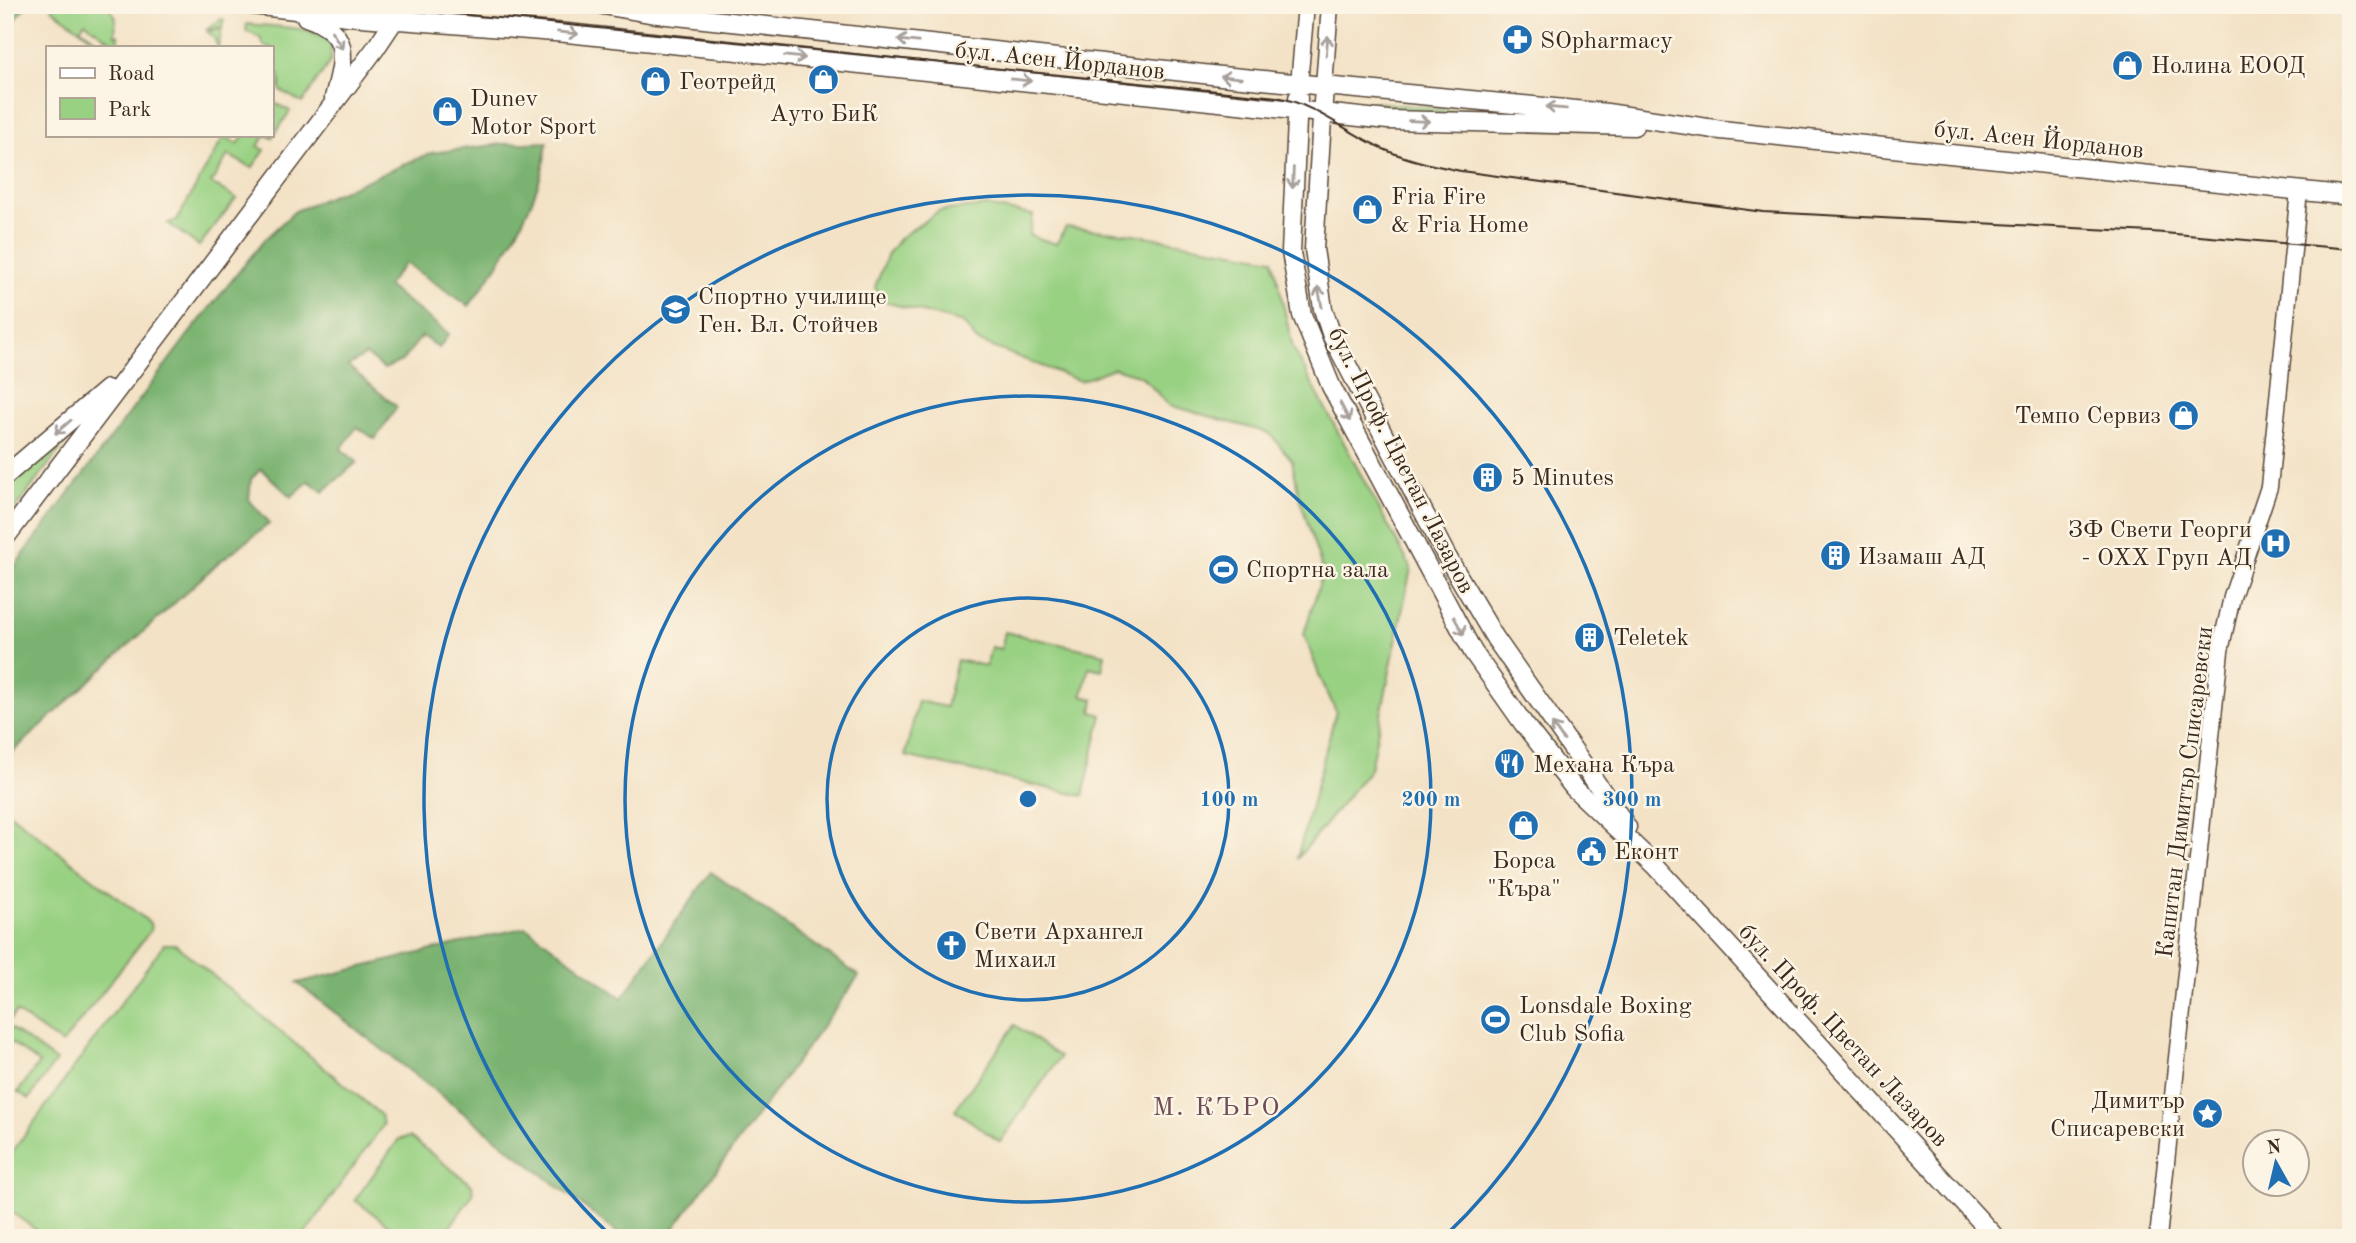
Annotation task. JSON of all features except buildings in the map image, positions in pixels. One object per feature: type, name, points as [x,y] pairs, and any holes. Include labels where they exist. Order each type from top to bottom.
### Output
[{"type":"main road","points":[[252,5],[279,9],[322,23],[339,39],[344,54],[332,105]]},
{"type":"main road","name":"бул. Асен Йорданов","points":[[603,5],[649,13],[1299,84],[1607,113],[1721,130],[2351,196]]},
{"type":"main road","name":"бул. Асен Йорданов","points":[[279,9],[396,12],[567,33],[1388,120],[1721,130]]},
{"type":"main road","points":[[5,538],[375,49],[396,12]]},
{"type":"main road","name":"бул. Проф. Цветан Лазаров","points":[[1299,84],[1291,252],[1295,282],[1311,340],[1331,386],[1473,652],[1523,723],[1574,788],[1656,866],[1996,1238]]},
{"type":"main road","name":"бул. Проф. Цветан Лазаров","points":[[1324,86],[1314,249],[1323,309],[1332,337],[1446,555],[1495,638],[1562,737],[1656,866]]},
{"type":"main road","points":[[5,477],[134,366]]},
{"type":"street","name":"бул. Проф. Цветан Лазаров","points":[[1299,84],[1306,5]]},
{"type":"street","name":"бул. Проф. Цветан Лазаров","points":[[1324,86],[1330,5]]},
{"type":"street","name":"Капитан Димитър Списаревски","points":[[2158,1238],[2220,651],[2232,597],[2269,487],[2299,191]]},
{"type":"green space","points":[[5,5],[26,5],[5,36]]},
{"type":"green space","points":[[53,5],[108,5],[116,18],[115,35],[118,35],[119,43],[117,46],[85,22],[80,28],[103,46],[52,9]]},
{"type":"green space","points":[[221,19],[224,20],[218,46],[207,31],[219,30],[220,27],[206,30]]},
{"type":"green space","points":[[247,24],[304,30],[315,33],[331,44],[331,60],[302,103],[280,90],[280,75],[273,71],[273,46],[264,46],[260,38],[246,31]]},
{"type":"green space","points":[[273,102],[290,111],[272,138],[268,136],[273,136]]},
{"type":"green space","points":[[1375,102],[1444,109],[1513,110],[1564,120],[1379,111]]},
{"type":"green space","points":[[224,136],[238,144],[243,136],[265,136],[258,146],[265,150],[252,168],[228,155],[211,183],[236,198],[199,246],[168,223],[177,220]]},
{"type":"green space","points":[[547,142],[541,175],[520,226],[501,260],[469,306],[405,263],[387,286],[449,334],[439,348],[422,336],[402,361],[384,369],[366,355],[348,366],[397,407],[375,439],[357,427],[341,449],[357,462],[323,492],[309,481],[291,497],[261,469],[251,479],[249,500],[270,523],[218,563],[5,759],[5,579],[188,335],[265,239],[295,211],[431,153],[502,144]]},
{"type":"green space","points":[[986,206],[1033,215],[1029,235],[1056,244],[1066,227],[1134,234],[1273,259],[1293,348],[1411,568],[1370,769],[1297,859],[1336,711],[1304,634],[1323,572],[1299,496],[1292,460],[1269,433],[1169,405],[1141,376],[1114,368],[1080,381],[977,341],[963,323],[889,303],[879,297],[875,287],[888,254],[900,238],[939,211]]},
{"type":"green space","points":[[68,436],[67,440],[5,522],[5,489]]},
{"type":"green space","points":[[1005,632],[1105,654],[1102,670],[1089,667],[1082,696],[1094,699],[1092,712],[1102,715],[1083,796],[905,756],[918,701],[946,707],[957,660],[986,666],[991,647],[1001,649]]},
{"type":"green space","points":[[5,810],[150,923],[151,930],[62,1044],[16,1012],[6,1025],[56,1061],[29,1099],[18,1092],[39,1063],[5,1038]]},
{"type":"green space","points":[[711,872],[859,976],[667,1238],[624,1238],[297,983],[526,927],[622,998]]},
{"type":"green space","points":[[164,944],[175,944],[381,1115],[383,1125],[302,1238],[47,1238],[5,1207],[5,1162]]},
{"type":"green space","points":[[1015,1025],[1060,1057],[1000,1142],[955,1110]]},
{"type":"green space","points":[[410,1137],[472,1185],[473,1194],[442,1238],[406,1238],[355,1200],[399,1139]]},
{"type":"tram line","points":[[371,5],[1277,97],[1320,113],[1388,151],[1434,165],[1461,171],[1763,212],[2152,232],[2351,249]]},
{"type":"place","name":"SOpharmacy","points":[[1517,40]]},
{"type":"place","name":"Нолина ЕООД","points":[[2128,65]]},
{"type":"place","name":"Ауто БиК","points":[[824,79]]},
{"type":"place","name":"Геотрейд","points":[[656,81]]},
{"type":"place","name":"Dunev Motor Sport","points":[[447,112]]},
{"type":"place","name":"Fria Fire & Fria Home","points":[[1368,210]]},
{"type":"place","name":"Спортно училище Ген. Вл. Стойчев","points":[[675,310]]},
{"type":"place","name":"Темпо Сервиз","points":[[2184,415]]},
{"type":"place","name":"5 Minutes","points":[[1488,477]]},
{"type":"place","name":"ЗФ Свети Георги - ОХХ Груп АД","points":[[2275,543]]},
{"type":"place","name":"Изамаш АД","points":[[1835,556]]},
{"type":"place","name":"Спортна зала","points":[[1223,569]]},
{"type":"place","name":"Teletek","points":[[1590,637]]},
{"type":"place","name":"Механа Къра","points":[[1510,764]]},
{"type":"place","name":"Борса \"Къра\"","points":[[1524,826]]},
{"type":"place","name":"Еконт","points":[[1591,851]]},
{"type":"place","name":"Свети Архангел Михаил","points":[[951,945]]},
{"type":"place","name":"Lonsdale Boxing Club Sofia","points":[[1496,1019]]},
{"type":"place","name":"Димитър Списаревски","points":[[2208,1114]]},
{"type":"district","name":"М. КЪРО","points":[[1217,1106]]}]
